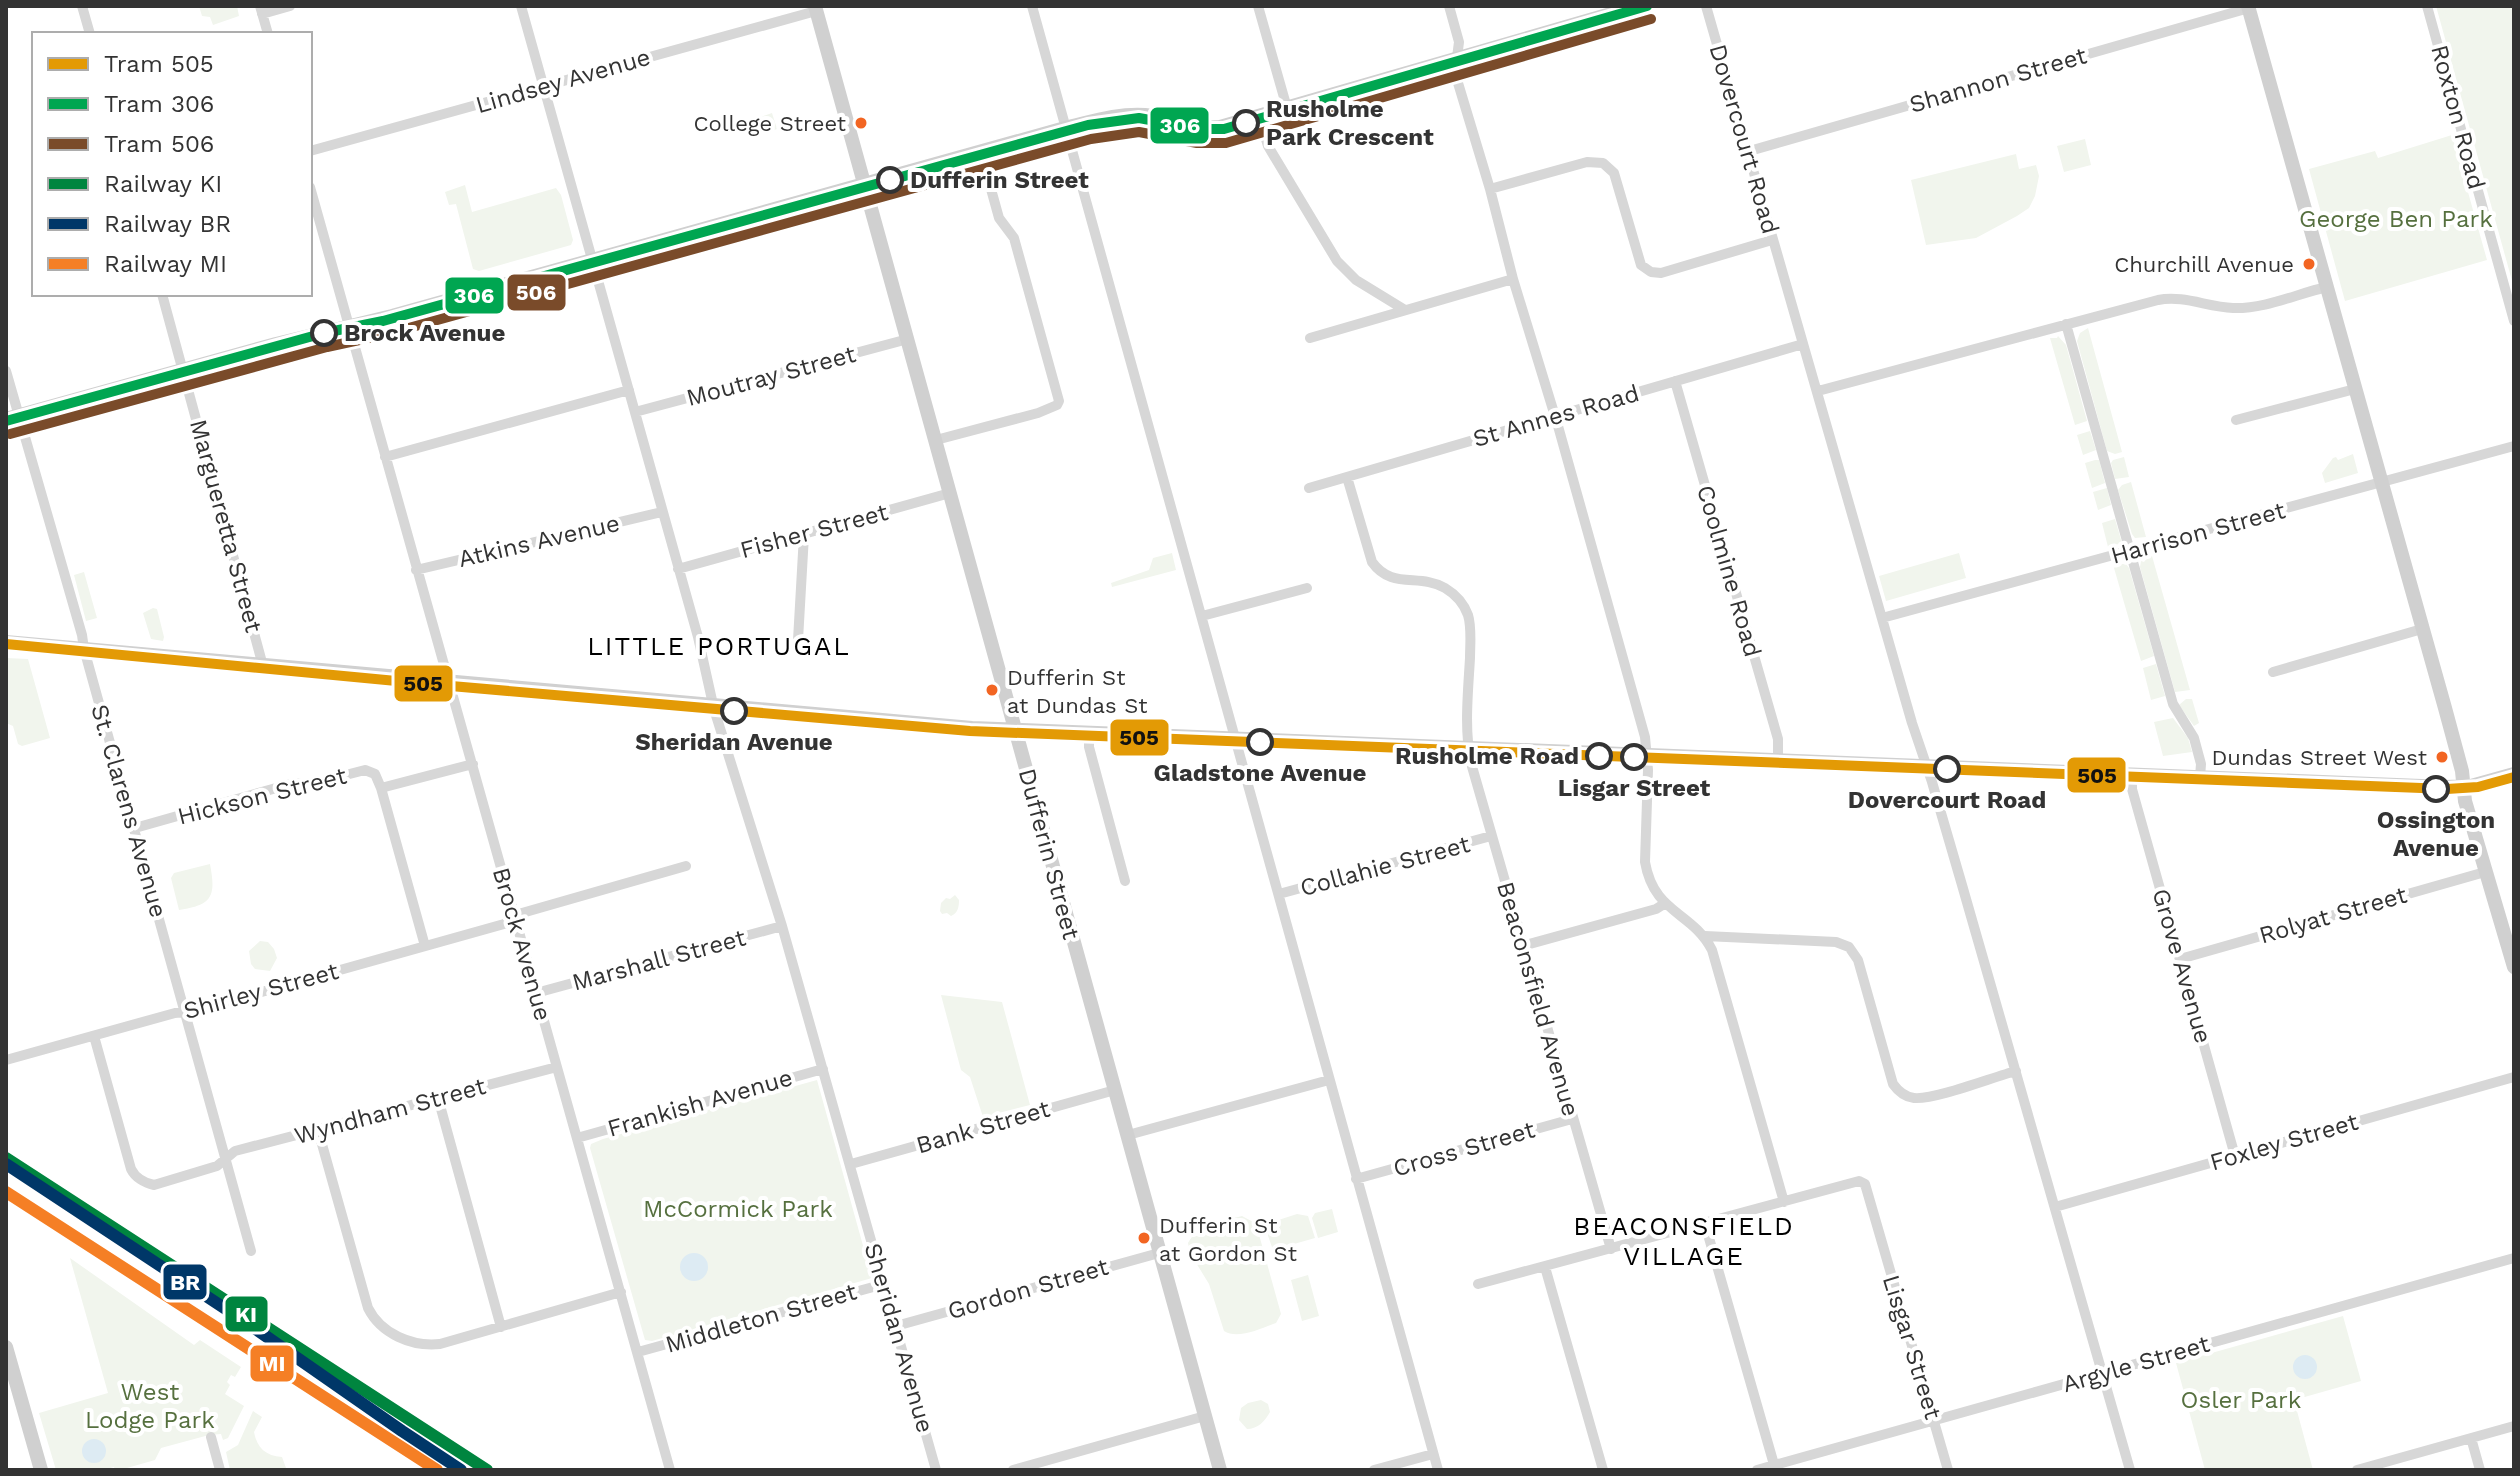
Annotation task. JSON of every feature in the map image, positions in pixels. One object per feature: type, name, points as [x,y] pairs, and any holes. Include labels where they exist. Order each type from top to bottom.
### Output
[{"type":"main road","points":[[13,417],[405,312],[1065,128],[1124,115],[1144,115],[1211,128],[1638,6]]},
{"type":"main road","points":[[2248,7],[2422,629],[2464,786],[2465,801],[2514,967]]},
{"type":"main road","name":"Dufferin Street","points":[[816,8],[1220,1470]]},
{"type":"main road","points":[[6,642],[1015,731],[2464,786],[2514,774]]},
{"type":"main road","points":[[6,1347],[41,1470]]},
{"type":"street","points":[[82,6],[89,32]]},
{"type":"street","points":[[267,32],[261,10],[290,6]]},
{"type":"street","name":"Sheridan Avenue","points":[[521,6],[714,706],[782,926],[936,1470]]},
{"type":"street","points":[[1032,6],[1438,1470]]},
{"type":"street","points":[[1258,6],[1287,108]]},
{"type":"street","points":[[1449,6],[1459,42],[1455,73],[1645,737],[1645,862],[1653,887],[1664,904],[1705,936],[1712,950],[1784,1202],[1478,1284]]},
{"type":"street","name":"Dovercourt Road","points":[[1706,6],[2130,1470]]},
{"type":"street","name":"Roxton Road","points":[[2427,6],[2514,321]]},
{"type":"street","name":"Shannon Street","points":[[1746,152],[2248,7]]},
{"type":"street","name":"Lindsey Avenue","points":[[312,150],[816,8]]},
{"type":"street","points":[[1259,116],[1268,146],[1337,261],[1356,280],[1405,310]]},
{"type":"street","points":[[936,440],[1038,413],[1057,405],[1059,401],[1014,238],[999,218],[981,153]]},
{"type":"street","points":[[1490,189],[1587,162],[1603,163],[1617,178],[1641,265],[1651,272],[1661,273],[1772,240]]},
{"type":"street","name":"Brock Avenue","points":[[312,194],[670,1470]]},
{"type":"street","points":[[1310,338],[1513,279]]},
{"type":"street","points":[[1818,391],[2167,298],[2240,308],[2327,287]]},
{"type":"street","name":"Margueretta Street","points":[[163,296],[263,666]]},
{"type":"street","points":[[2066,324],[2174,709],[2194,738],[2201,764],[2200,777]]},
{"type":"street","name":"Moutray Street","points":[[635,412],[908,339]]},
{"type":"street","name":"St Annes Road","points":[[1309,488],[1803,344]]},
{"type":"street","name":"St. Clarens Avenue","points":[[6,371],[13,417],[82,635],[251,1251]]},
{"type":"street","name":"Coolmine Road","points":[[1675,381],[1778,739],[1778,761]]},
{"type":"street","points":[[2236,420],[2355,389]]},
{"type":"street","points":[[385,457],[629,390]]},
{"type":"street","name":"Harrison Street","points":[[1882,618],[2514,446]]},
{"type":"street","name":"Beaconsfield Avenue","points":[[1347,477],[1372,562],[1377,569],[1398,579],[1427,581],[1443,586],[1458,599],[1467,613],[1470,633],[1468,749],[1611,1249]]},
{"type":"street","name":"Fisher Street","points":[[678,569],[950,493]]},
{"type":"street","name":"Atkins Avenue","points":[[416,570],[662,512]]},
{"type":"street","points":[[798,640],[804,535]]},
{"type":"street","points":[[1202,616],[1307,588]]},
{"type":"street","points":[[2273,672],[2422,629]]},
{"type":"street","points":[[1089,733],[1089,747],[1125,881]]},
{"type":"street","name":"Hickson Street","points":[[135,828],[294,783],[307,785],[365,770],[375,774],[381,788],[473,764]]},
{"type":"street","name":"Grove Avenue","points":[[2132,775],[2132,789],[2235,1156]]},
{"type":"street","points":[[381,788],[425,946]]},
{"type":"street","name":"Collahie Street","points":[[1279,894],[1491,836]]},
{"type":"street","name":"Shirley Street","points":[[6,1060],[184,1011],[228,1002],[504,924],[522,913],[686,866]]},
{"type":"street","name":"Rolyat Street","points":[[2180,959],[2485,872]]},
{"type":"street","points":[[1522,946],[1656,909],[1664,904]]},
{"type":"street","name":"Marshall Street","points":[[536,993],[782,926]]},
{"type":"street","points":[[1705,936],[1827,941],[1849,947],[1858,960],[1893,1084],[1908,1096],[1934,1095],[2016,1071]]},
{"type":"street","name":"Wyndham Street","points":[[94,1036],[134,1175],[154,1185],[217,1166],[235,1151],[557,1067]]},
{"type":"street","name":"Frankish Avenue","points":[[577,1138],[823,1069]]},
{"type":"street","name":"Foxley Street","points":[[2055,1207],[2514,1077]]},
{"type":"street","points":[[1128,1135],[1329,1080]]},
{"type":"street","name":"Bank Street","points":[[851,1164],[1115,1090]]},
{"type":"street","points":[[438,1098],[501,1327]]},
{"type":"street","name":"Cross Street","points":[[1356,1179],[1572,1119]]},
{"type":"street","points":[[318,1130],[368,1308],[373,1318],[398,1336],[429,1345],[621,1292]]},
{"type":"street","name":"Lisgar Street","points":[[1784,1202],[1859,1181],[1865,1184],[1948,1470]]},
{"type":"street","points":[[1705,1224],[1775,1468]]},
{"type":"street","name":"Gordon Street","points":[[896,1326],[1159,1253]]},
{"type":"street","name":"Argyle Street","points":[[1757,1470],[1775,1468],[1934,1420],[2514,1258]]},
{"type":"street","points":[[1545,1267],[1603,1470]]},
{"type":"street","name":"Middleton Street","points":[[638,1352],[884,1284]]},
{"type":"street","points":[[1013,1470],[1205,1416]]},
{"type":"street","points":[[2357,1470],[2514,1426]]},
{"type":"street","points":[[211,1437],[220,1470]]},
{"type":"street","points":[[2471,1438],[2480,1470]]},
{"type":"street","points":[[1374,1470],[1433,1454]]},
{"type":"green space","points":[[199,6],[237,6],[239,16],[213,25],[210,17],[202,16]]},
{"type":"green space","points":[[2436,6],[2514,6],[2514,288]]},
{"type":"green space","points":[[772,113],[777,129],[762,134],[753,126],[758,118]]},
{"type":"green space","name":"George Ben Park","points":[[2452,135],[2487,260],[2345,301],[2309,169],[2375,151],[2378,158]]},
{"type":"green space","points":[[2085,139],[2091,165],[2064,172],[2057,146]]},
{"type":"green space","points":[[2016,154],[2019,169],[2036,165],[2039,176],[2029,208],[1976,238],[1926,245],[1911,180]]},
{"type":"green space","points":[[465,185],[472,212],[556,188],[561,195],[573,240],[571,245],[479,271],[473,269],[456,204],[449,205],[445,192]]},
{"type":"green space","points":[[2088,328],[2122,452],[2115,454],[2107,451],[2077,341],[2080,333]]},
{"type":"green space","points":[[2058,336],[2066,345],[2087,421],[2075,425],[2050,338]]},
{"type":"green space","points":[[2090,431],[2096,450],[2083,455],[2077,435]]},
{"type":"green space","points":[[2353,454],[2358,473],[2325,483],[2322,473],[2333,458],[2338,460]]},
{"type":"green space","points":[[2124,457],[2129,477],[2115,479],[2111,463]]},
{"type":"green space","points":[[2099,460],[2105,483],[2092,488],[2085,463]]},
{"type":"green space","points":[[2131,482],[2146,537],[2135,538],[2132,534],[2118,490]]},
{"type":"green space","points":[[2107,488],[2111,505],[2098,510],[2093,492]]},
{"type":"green space","points":[[2115,519],[2122,543],[2108,547],[2102,523]]},
{"type":"green space","points":[[1172,553],[1176,570],[1112,587],[1111,583],[1149,570],[1153,558]]},
{"type":"green space","points":[[1959,553],[1966,578],[1886,601],[1879,576]]},
{"type":"green space","points":[[2152,556],[2190,690],[2175,692],[2140,567],[2141,561]]},
{"type":"green space","points":[[2118,564],[2126,564],[2129,568],[2154,656],[2141,661],[2114,568]]},
{"type":"green space","points":[[84,572],[97,618],[86,621],[74,575]]},
{"type":"green space","points":[[157,609],[163,641],[151,639],[143,613]]},
{"type":"green space","points":[[6,658],[28,659],[50,738],[22,746],[18,744],[13,726],[6,723]]},
{"type":"green space","points":[[2156,664],[2165,696],[2151,700],[2143,668]]},
{"type":"green space","points":[[2186,699],[2192,699],[2199,723],[2194,726],[2179,705]]},
{"type":"green space","points":[[2173,718],[2188,738],[2192,752],[2163,756],[2154,722]]},
{"type":"green space","points":[[210,864],[210,897],[199,905],[179,910],[171,878],[174,873]]},
{"type":"green space","points":[[955,895],[959,900],[957,911],[951,916],[942,914],[941,903]]},
{"type":"green space","points":[[260,941],[268,942],[277,958],[270,971],[255,969],[251,964],[249,951]]},
{"type":"green space","points":[[941,995],[1002,1002],[1030,1105],[983,1117],[970,1077],[961,1070]]},
{"type":"green space","name":"McCormick Park","points":[[817,1080],[872,1278],[652,1341],[645,1340],[591,1144]]},
{"type":"green space","points":[[1332,1209],[1338,1232],[1318,1238],[1312,1218],[1315,1213]]},
{"type":"green space","points":[[1297,1214],[1308,1216],[1315,1238],[1273,1250],[1266,1230],[1269,1223]]},
{"type":"green space","points":[[1242,1216],[1255,1223],[1281,1314],[1276,1323],[1236,1334],[1224,1331],[1209,1284],[1190,1253],[1188,1243],[1205,1227]]},
{"type":"green space","name":"West Lodge Park","points":[[70,1258],[194,1345],[200,1340],[241,1367],[235,1377],[231,1375],[227,1382],[230,1385],[225,1394],[244,1406],[228,1438],[223,1440],[221,1434],[209,1435],[161,1448],[155,1460],[120,1470],[114,1467],[103,1470],[56,1470],[39,1413],[108,1393]]},
{"type":"green space","points":[[1308,1275],[1319,1316],[1302,1321],[1291,1280]]},
{"type":"green space","name":"Osler Park","points":[[2343,1316],[2361,1381],[2294,1400],[2313,1470],[2205,1470],[2176,1363]]},
{"type":"green space","points":[[1261,1400],[1268,1404],[1270,1412],[1261,1424],[1247,1429],[1239,1420],[1241,1408]]},
{"type":"green space","points":[[253,1411],[262,1417],[254,1432],[257,1443],[267,1453],[282,1457],[286,1468],[230,1470],[226,1452],[238,1445]]},
{"type":"shaded area","points":[[694,1253],[704,1257],[708,1267],[704,1277],[694,1281],[684,1277],[680,1267],[684,1257]]},
{"type":"shaded area","points":[[2305,1355],[2313,1359],[2317,1367],[2313,1375],[2305,1379],[2297,1375],[2293,1367],[2297,1359]]},
{"type":"shaded area","points":[[94,1439],[102,1443],[106,1451],[102,1459],[94,1463],[86,1459],[82,1451],[86,1443]]},
{"type":"tram line","name":"306","points":[[6,421],[324,333],[383,321],[1088,125],[1139,118],[1199,129],[1224,129],[1647,6]]},
{"type":"tram line","name":"506","points":[[10,434],[327,347],[387,334],[1091,139],[1139,132],[1197,143],[1226,143],[1651,19]]},
{"type":"tram line","name":"505","points":[[6,644],[970,731],[2447,789],[2478,787],[2514,777]]},
{"type":"rail line","name":"KI","points":[[6,1158],[487,1470]]},
{"type":"rail line","name":"BR","points":[[6,1164],[247,1323],[461,1470]]},
{"type":"rail line","name":"MI","points":[[6,1192],[437,1470]]},
{"type":"place","name":"College Street","points":[[861,123]]},
{"type":"place","name":"Rusholme Park Crescent","points":[[1246,123]]},
{"type":"place","name":"Dufferin Street","points":[[890,180]]},
{"type":"place","name":"Churchill Avenue","points":[[2309,264]]},
{"type":"place","name":"Brock Avenue","points":[[324,333]]},
{"type":"place","name":"Dufferin St at Dundas St","points":[[992,690]]},
{"type":"place","name":"Sheridan Avenue","points":[[734,711]]},
{"type":"place","name":"Gladstone Avenue","points":[[1260,742]]},
{"type":"place","name":"Rusholme Road","points":[[1599,756]]},
{"type":"place","name":"Lisgar Street","points":[[1634,757]]},
{"type":"place","name":"Dundas Street West","points":[[2442,757]]},
{"type":"place","name":"Dovercourt Road","points":[[1947,769]]},
{"type":"place","name":"Ossington Avenue","points":[[2436,789]]},
{"type":"place","name":"Dufferin St at Gordon St","points":[[1144,1238]]},
{"type":"district","name":"LITTLE PORTUGAL","points":[[719,646]]},
{"type":"district","name":"BEACONSFIELD VILLAGE","points":[[1684,1241]]}]
